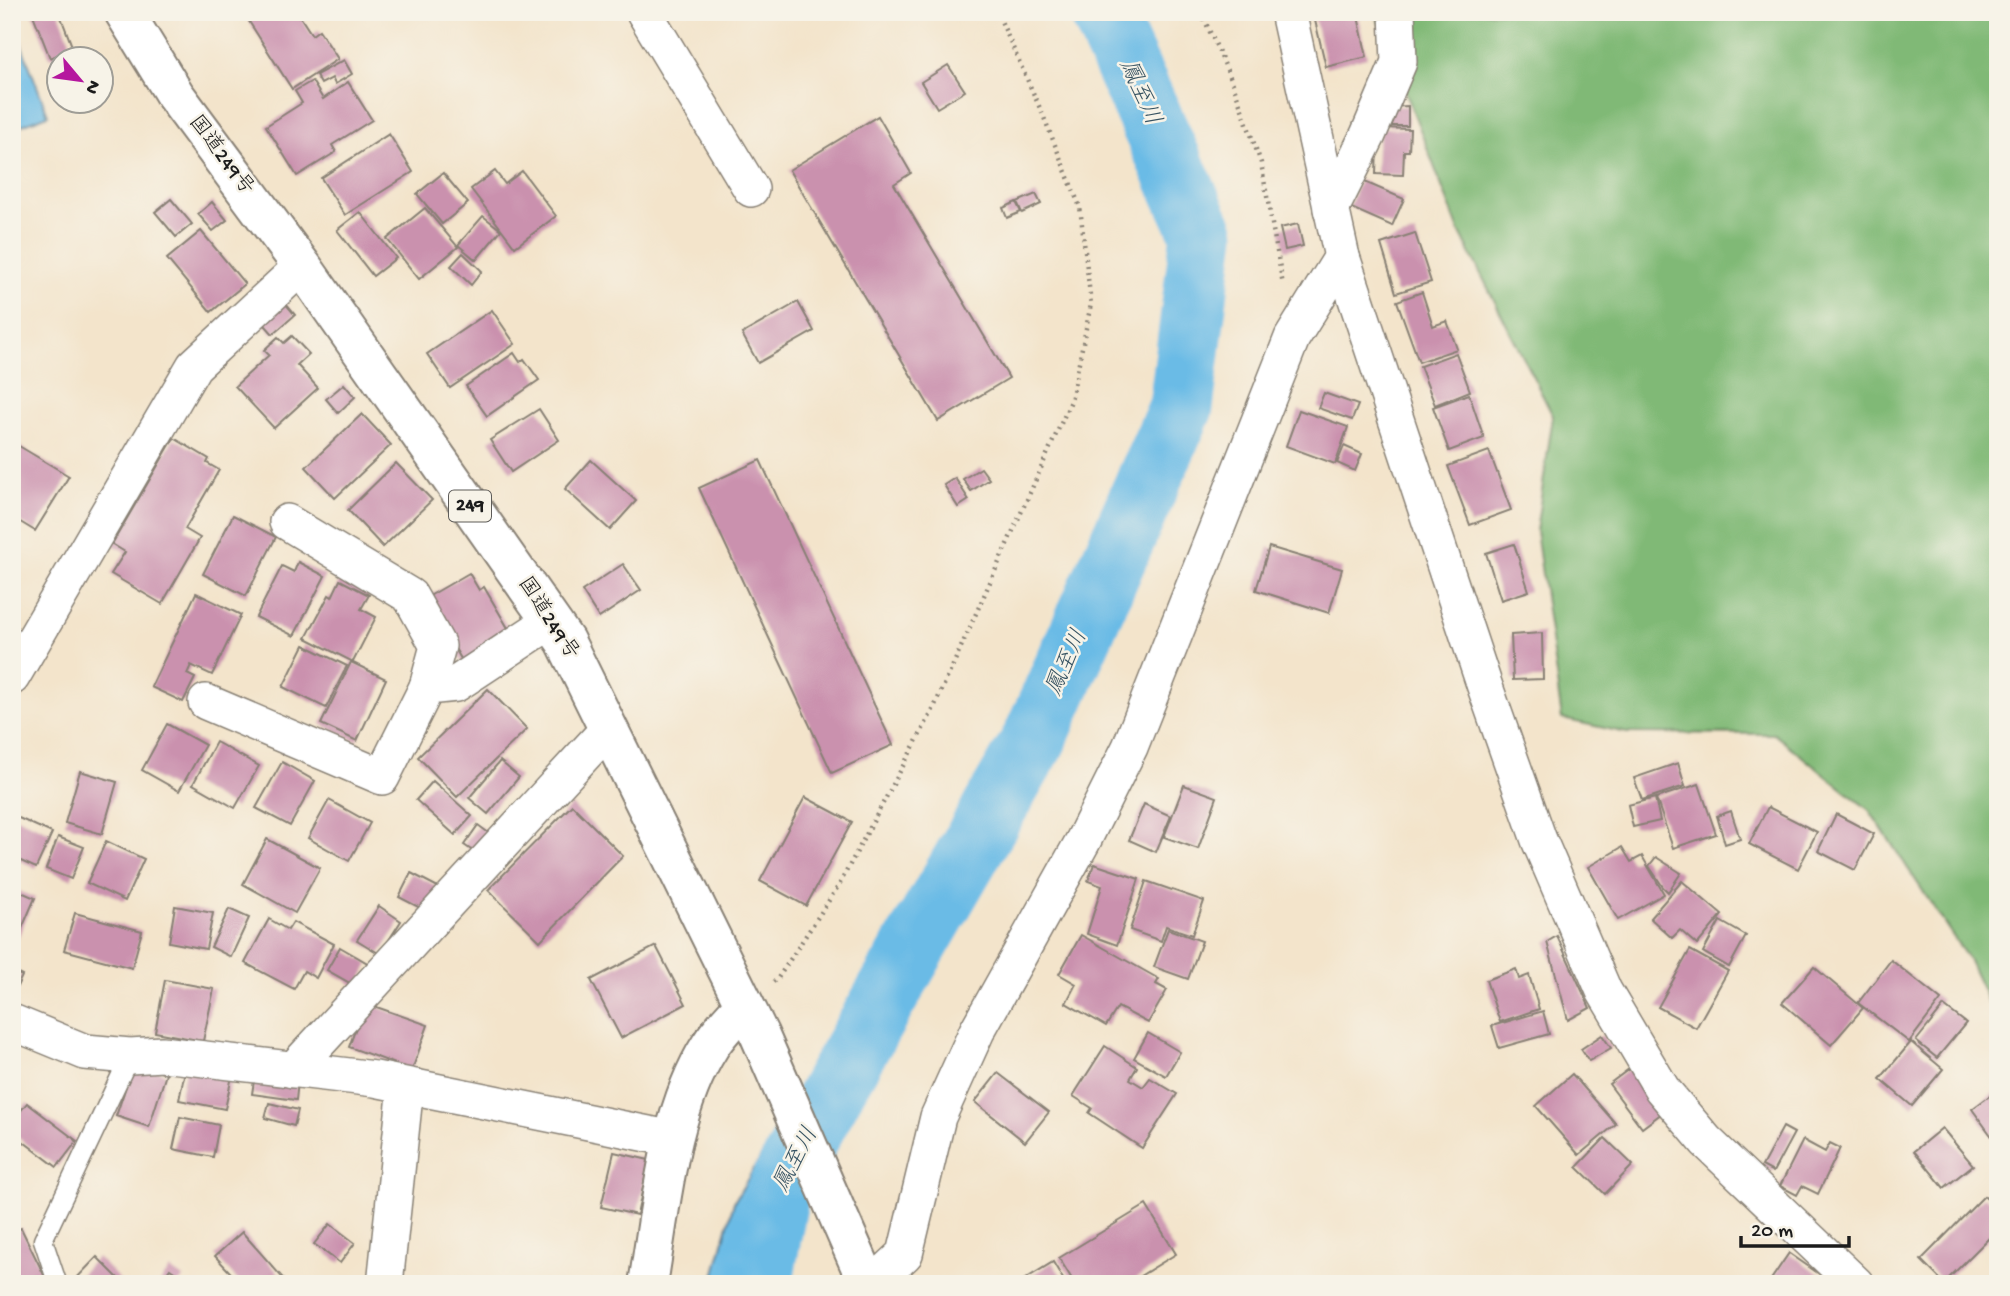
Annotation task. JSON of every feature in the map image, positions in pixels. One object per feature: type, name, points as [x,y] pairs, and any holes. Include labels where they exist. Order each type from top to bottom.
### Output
[{"type":"main road","name":"国道249号","points":[[124,12],[174,95],[302,266],[565,641],[752,1020],[867,1278]]},
{"type":"main road","points":[[648,1284],[673,1139],[692,1081],[710,1045],[752,1020]]},
{"type":"street","points":[[644,12],[751,190]]},
{"type":"street","points":[[1288,12],[1342,257],[1484,684],[1535,827],[1604,992],[1662,1088],[1706,1141],[1856,1284]]},
{"type":"street","points":[[1331,209],[1368,135],[1399,62],[1396,12]]},
{"type":"street","points":[[867,1278],[905,1254],[938,1117],[977,1031],[1083,841],[1130,747],[1292,338],[1342,257]]},
{"type":"street","points":[[12,677],[194,366],[302,266]]},
{"type":"street","points":[[206,702],[382,777],[427,687],[438,646],[410,596],[287,522]]},
{"type":"street","points":[[427,687],[456,684],[551,621]]},
{"type":"street","points":[[293,1070],[608,729]]},
{"type":"street","points":[[12,1022],[85,1052],[130,1056],[162,1054],[375,1079],[673,1139]]},
{"type":"street","points":[[385,1284],[406,1086]]},
{"type":"lane","points":[[55,1284],[57,1282],[43,1240],[130,1056]]},
{"type":"path","points":[[752,1020],[839,885],[932,712],[1071,401],[1091,304],[1080,207],[997,12]]},
{"type":"path","points":[[1201,12],[1232,81],[1261,163],[1292,338]]},
{"type":"green space","points":[[1375,12],[1998,12],[1998,1023],[1968,959],[1869,810],[1774,734],[1627,733],[1562,719],[1536,531],[1553,416],[1459,231]]},
{"type":"water","points":[[12,20],[46,116],[12,129]]},
{"type":"water","points":[[764,1152],[791,1230],[778,1284],[712,1284],[734,1202]]},
{"type":"building","points":[[32,12],[59,12],[72,46],[46,48]]},
{"type":"building","points":[[243,12],[297,12],[312,35],[319,30],[338,59],[292,89]]},
{"type":"building","points":[[1313,12],[1357,12],[1367,57],[1326,67]]},
{"type":"building","points":[[344,60],[352,74],[335,84],[332,78],[321,84],[316,75]]},
{"type":"building","points":[[948,65],[965,91],[937,108],[921,82]]},
{"type":"building","points":[[312,81],[323,99],[348,82],[372,120],[332,145],[336,152],[297,176],[266,126],[302,103],[295,91]]},
{"type":"building","points":[[1408,106],[1408,126],[1388,126],[1388,107]]},
{"type":"building","points":[[878,116],[911,173],[894,184],[1009,378],[938,421],[789,170]]},
{"type":"building","points":[[1382,128],[1410,129],[1409,151],[1404,151],[1403,175],[1376,174],[1377,147]]},
{"type":"building","points":[[389,134],[413,172],[345,215],[321,178]]},
{"type":"building","points":[[495,171],[505,184],[522,171],[556,216],[515,247],[471,189]]},
{"type":"building","points":[[443,173],[468,203],[442,224],[417,194]]},
{"type":"building","points":[[1360,180],[1404,199],[1392,226],[1349,207]]},
{"type":"building","points":[[1036,194],[1041,204],[1022,213],[1017,202]]},
{"type":"building","points":[[171,199],[192,224],[176,237],[155,212]]},
{"type":"building","points":[[212,202],[227,220],[213,231],[198,214]]},
{"type":"building","points":[[1016,202],[1021,212],[1007,218],[1003,208]]},
{"type":"building","points":[[425,208],[458,247],[419,279],[387,239]]},
{"type":"building","points":[[360,212],[396,258],[373,276],[337,230]]},
{"type":"building","points":[[483,216],[501,230],[476,260],[458,245]]},
{"type":"building","points":[[1298,224],[1303,246],[1285,250],[1280,228]]},
{"type":"building","points":[[201,231],[245,284],[211,312],[167,259]]},
{"type":"building","points":[[1415,233],[1431,282],[1396,293],[1381,244]]},
{"type":"building","points":[[463,253],[482,271],[471,285],[451,266]]},
{"type":"building","points":[[1422,292],[1433,326],[1447,321],[1457,349],[1419,362],[1397,301]]},
{"type":"building","points":[[280,297],[295,315],[273,334],[258,317]]},
{"type":"building","points":[[798,302],[814,331],[758,363],[742,334]]},
{"type":"building","points":[[492,310],[515,344],[450,388],[427,354]]},
{"type":"building","points":[[292,336],[309,354],[297,365],[318,388],[274,428],[235,386],[269,355],[264,350],[278,337],[284,343]]},
{"type":"building","points":[[514,353],[520,362],[524,359],[539,380],[487,416],[466,386]]},
{"type":"building","points":[[1456,353],[1470,391],[1435,405],[1420,366]]},
{"type":"building","points":[[344,384],[355,397],[338,413],[326,399]]},
{"type":"building","points":[[1324,393],[1358,405],[1352,420],[1318,408]]},
{"type":"building","points":[[1469,394],[1484,438],[1449,451],[1433,407]]},
{"type":"building","points":[[539,409],[559,440],[511,472],[490,440]]},
{"type":"building","points":[[1299,410],[1348,427],[1335,464],[1286,446]]},
{"type":"building","points":[[362,414],[391,445],[335,498],[306,467]]},
{"type":"building","points":[[174,438],[209,459],[207,463],[219,470],[185,529],[200,538],[162,604],[111,574],[125,552],[112,544]]},
{"type":"building","points":[[14,443],[69,476],[35,531],[12,517]]},
{"type":"building","points":[[1344,446],[1362,454],[1355,471],[1337,463]]},
{"type":"building","points":[[1489,451],[1511,510],[1470,525],[1448,466]]},
{"type":"building","points":[[591,460],[636,501],[610,530],[565,489]]},
{"type":"building","points":[[760,460],[893,745],[832,773],[699,488]]},
{"type":"building","points":[[396,463],[432,500],[383,547],[348,510]]},
{"type":"building","points":[[981,468],[989,479],[971,491],[963,479]]},
{"type":"building","points":[[955,478],[969,500],[958,507],[944,485]]},
{"type":"building","points":[[233,515],[276,537],[246,596],[203,574]]},
{"type":"building","points":[[1514,544],[1529,591],[1501,600],[1486,553]]},
{"type":"building","points":[[1269,547],[1342,569],[1329,613],[1256,590]]},
{"type":"building","points":[[298,562],[325,576],[294,636],[256,617],[282,566],[294,572]]},
{"type":"building","points":[[623,564],[641,590],[599,618],[582,591]]},
{"type":"building","points":[[469,573],[479,590],[484,587],[512,635],[464,664],[426,598]]},
{"type":"building","points":[[340,580],[369,595],[361,609],[376,617],[353,662],[306,638]]},
{"type":"building","points":[[196,593],[241,615],[212,675],[191,665],[187,674],[195,678],[183,702],[151,687]]},
{"type":"building","points":[[1542,633],[1543,679],[1513,680],[1511,635]]},
{"type":"building","points":[[304,645],[347,666],[326,708],[283,687]]},
{"type":"building","points":[[351,662],[386,679],[357,741],[321,724]]},
{"type":"building","points":[[488,689],[527,729],[457,797],[418,757]]},
{"type":"building","points":[[167,724],[205,745],[179,791],[142,770]]},
{"type":"building","points":[[216,742],[259,766],[235,808],[193,784]]},
{"type":"building","points":[[500,761],[519,777],[488,814],[469,798]]},
{"type":"building","points":[[282,762],[315,781],[290,826],[256,808]]},
{"type":"building","points":[[1678,763],[1685,786],[1642,800],[1634,778]]},
{"type":"building","points":[[80,771],[117,782],[102,834],[65,823]]},
{"type":"building","points":[[433,781],[472,816],[455,835],[416,800]]},
{"type":"building","points":[[1699,784],[1716,834],[1673,848],[1656,798]]},
{"type":"building","points":[[1184,785],[1217,797],[1198,849],[1164,837]]},
{"type":"building","points":[[805,797],[852,822],[806,906],[760,881]]},
{"type":"building","points":[[1655,798],[1660,821],[1633,827],[1628,805]]},
{"type":"building","points":[[329,800],[370,823],[349,861],[308,838]]},
{"type":"building","points":[[1144,804],[1171,816],[1156,852],[1129,840]]},
{"type":"building","points":[[572,805],[623,856],[540,941],[488,890]]},
{"type":"building","points":[[1768,807],[1817,832],[1798,869],[1749,844]]},
{"type":"building","points":[[1731,811],[1740,839],[1725,844],[1717,816]]},
{"type":"building","points":[[1836,814],[1874,834],[1855,870],[1818,851]]},
{"type":"building","points":[[12,815],[52,833],[36,868],[12,857]]},
{"type":"building","points":[[478,825],[494,837],[480,856],[464,845]]},
{"type":"building","points":[[58,837],[84,847],[71,879],[46,869]]},
{"type":"building","points":[[267,839],[320,868],[295,913],[243,884]]},
{"type":"building","points":[[106,841],[144,859],[125,901],[87,883]]},
{"type":"building","points":[[1622,847],[1631,862],[1642,856],[1664,894],[1618,920],[1588,867]]},
{"type":"building","points":[[1656,857],[1681,873],[1668,892],[1649,866]]},
{"type":"building","points":[[1094,864],[1139,879],[1117,945],[1087,934],[1102,886],[1088,881]]},
{"type":"building","points":[[411,873],[438,887],[426,911],[399,897]]},
{"type":"building","points":[[1146,881],[1204,901],[1192,935],[1166,926],[1161,941],[1130,930]]},
{"type":"building","points":[[1682,881],[1722,915],[1697,945],[1680,930],[1672,938],[1650,918]]},
{"type":"building","points":[[12,888],[35,898],[17,940],[12,938]]},
{"type":"building","points":[[175,906],[213,913],[206,949],[169,942]]},
{"type":"building","points":[[379,906],[401,921],[380,954],[357,940]]},
{"type":"building","points":[[229,909],[249,918],[231,957],[211,947]]},
{"type":"building","points":[[75,913],[142,931],[132,968],[64,950]]},
{"type":"building","points":[[269,919],[288,930],[293,922],[334,944],[316,978],[304,971],[294,989],[245,963]]},
{"type":"building","points":[[1720,921],[1746,936],[1729,967],[1703,952]]},
{"type":"building","points":[[1168,929],[1202,941],[1188,979],[1154,967]]},
{"type":"building","points":[[1081,935],[1159,979],[1156,984],[1167,990],[1148,1023],[1118,1007],[1106,1026],[1066,1003],[1076,984],[1059,974]]},
{"type":"building","points":[[1557,936],[1590,1008],[1568,1020],[1547,942]]},
{"type":"building","points":[[656,946],[686,1004],[621,1038],[591,980]]},
{"type":"building","points":[[340,947],[369,964],[357,987],[327,970]]},
{"type":"building","points":[[1690,950],[1728,971],[1696,1028],[1658,1007]]},
{"type":"building","points":[[1891,960],[1941,1000],[1909,1042],[1858,1003]]},
{"type":"building","points":[[1814,967],[1863,1008],[1831,1045],[1782,1003]]},
{"type":"building","points":[[1516,969],[1519,979],[1529,975],[1539,1009],[1500,1022],[1486,980]]},
{"type":"building","points":[[12,971],[22,976],[12,997]]},
{"type":"building","points":[[165,980],[214,989],[203,1041],[155,1032]]},
{"type":"building","points":[[365,1003],[428,1025],[412,1070],[349,1047]]},
{"type":"building","points":[[1944,1006],[1966,1023],[1937,1058],[1916,1041]]},
{"type":"building","points":[[1543,1011],[1549,1034],[1499,1048],[1492,1026]]},
{"type":"building","points":[[1148,1033],[1180,1052],[1166,1076],[1134,1058]]},
{"type":"building","points":[[1602,1035],[1611,1048],[1589,1061],[1581,1049]]},
{"type":"building","points":[[1911,1042],[1943,1069],[1912,1106],[1880,1079]]},
{"type":"building","points":[[1105,1046],[1137,1067],[1130,1079],[1143,1087],[1150,1078],[1177,1094],[1142,1148],[1089,1113],[1092,1108],[1073,1096]]},
{"type":"building","points":[[134,1063],[166,1074],[149,1127],[116,1116]]},
{"type":"building","points":[[186,1066],[232,1076],[225,1109],[179,1100]]},
{"type":"building","points":[[1629,1069],[1662,1113],[1642,1128],[1609,1084]]},
{"type":"building","points":[[998,1073],[1049,1112],[1025,1142],[975,1102]]},
{"type":"building","points":[[255,1074],[298,1081],[296,1100],[252,1094]]},
{"type":"building","points":[[1572,1074],[1616,1124],[1579,1155],[1536,1106]]},
{"type":"building","points":[[1995,1092],[1998,1095],[1998,1145],[1972,1109]]},
{"type":"building","points":[[27,1103],[77,1141],[57,1167],[12,1133],[12,1122]]},
{"type":"building","points":[[269,1103],[298,1110],[294,1126],[265,1118]]},
{"type":"building","points":[[180,1117],[219,1125],[213,1157],[173,1149]]},
{"type":"building","points":[[1783,1127],[1794,1133],[1773,1172],[1762,1166]]},
{"type":"building","points":[[1942,1128],[1973,1165],[1944,1188],[1914,1151]]},
{"type":"building","points":[[1605,1138],[1633,1165],[1605,1194],[1577,1167]]},
{"type":"building","points":[[1803,1140],[1825,1152],[1830,1143],[1840,1148],[1818,1194],[1802,1186],[1797,1195],[1780,1186]]},
{"type":"building","points":[[614,1152],[649,1160],[637,1215],[601,1207]]},
{"type":"building","points":[[1984,1196],[1998,1209],[1998,1229],[1944,1283],[1921,1260]]},
{"type":"building","points":[[1146,1205],[1176,1254],[1127,1284],[1075,1284],[1059,1258]]},
{"type":"building","points":[[330,1224],[355,1243],[340,1263],[314,1244]]},
{"type":"building","points":[[21,1228],[45,1277],[30,1284],[12,1284],[12,1232]]},
{"type":"building","points":[[242,1232],[288,1284],[241,1284],[215,1256]]},
{"type":"building","points":[[1789,1253],[1822,1276],[1816,1284],[1768,1284]]},
{"type":"building","points":[[97,1257],[124,1284],[71,1284]]},
{"type":"building","points":[[1053,1262],[1066,1284],[1017,1284]]},
{"type":"building","points":[[170,1269],[183,1278],[178,1284],[159,1284]]},
{"type":"waterway","name":"鳳至川","points":[[760,1284],[777,1194],[835,1085],[1035,738],[1181,407],[1203,234],[1102,12]]}]
